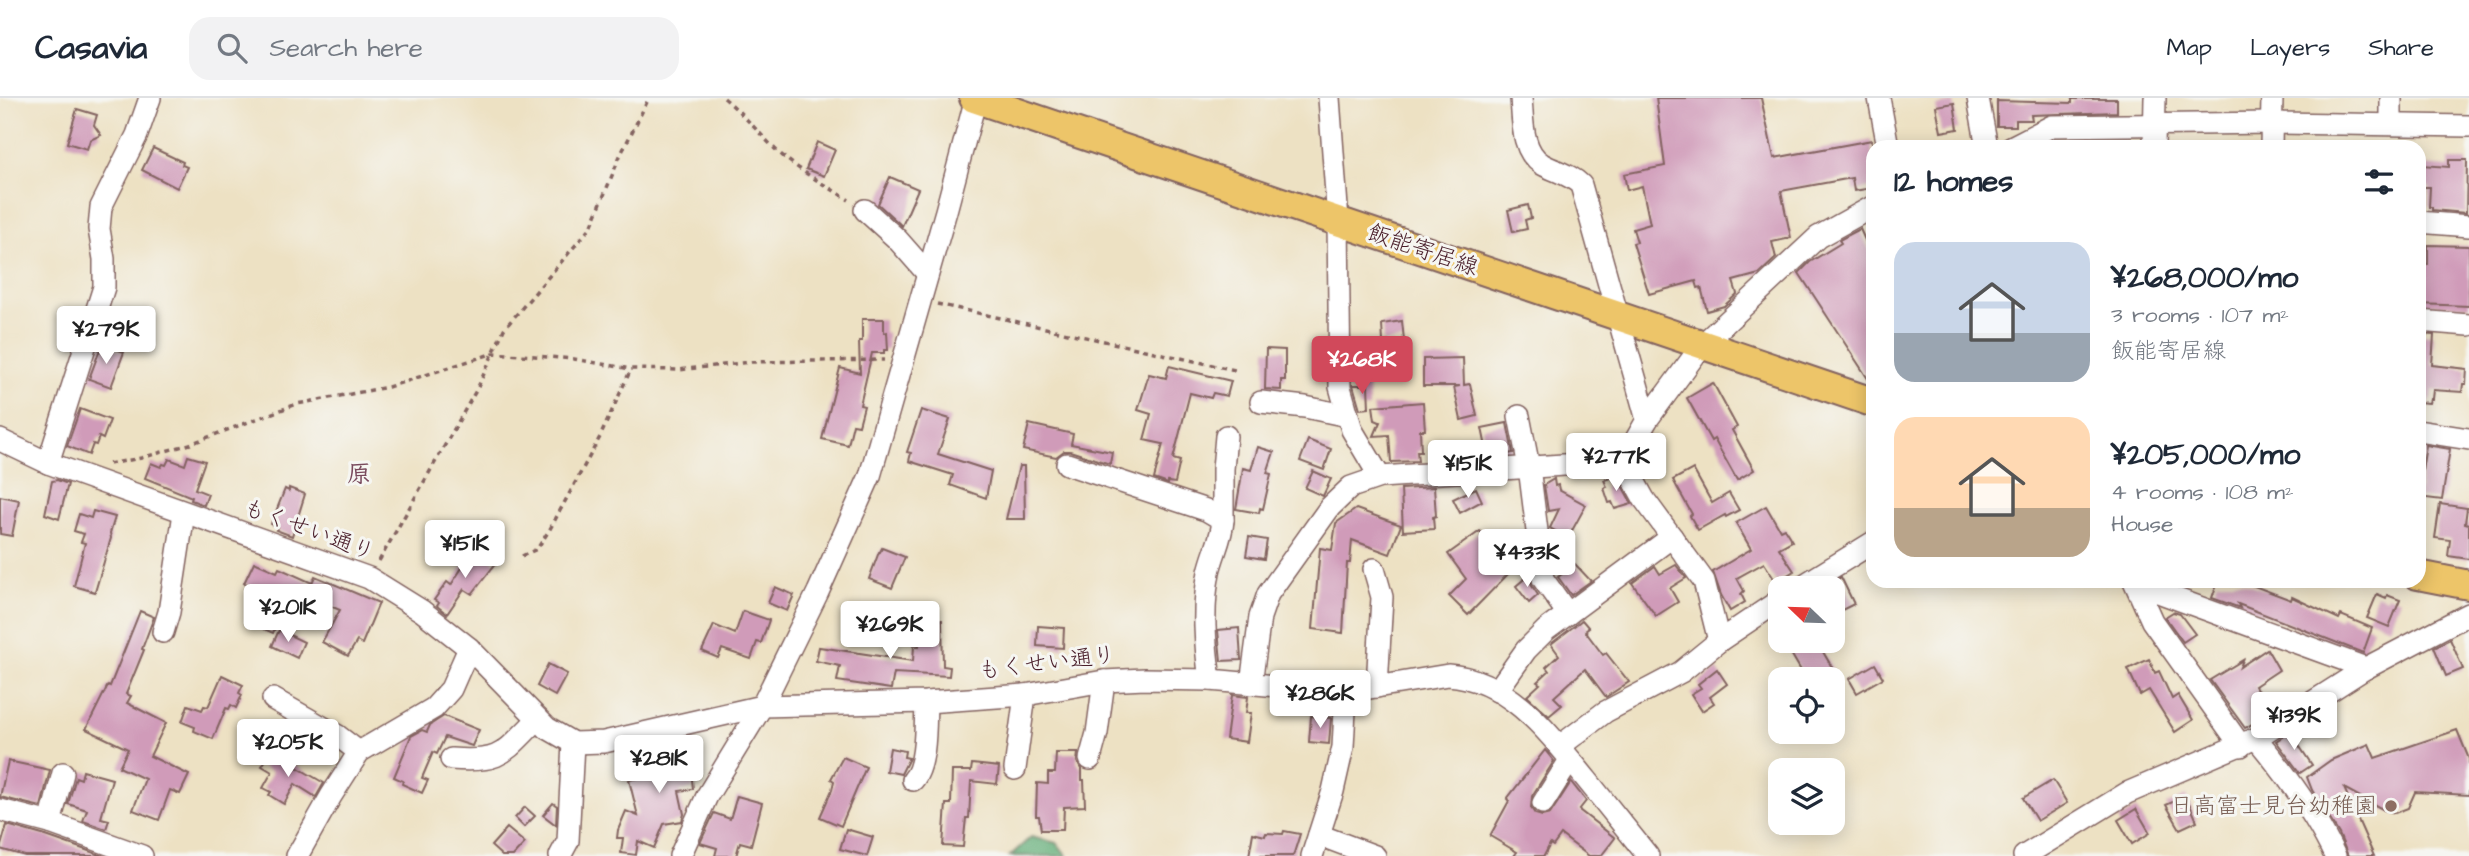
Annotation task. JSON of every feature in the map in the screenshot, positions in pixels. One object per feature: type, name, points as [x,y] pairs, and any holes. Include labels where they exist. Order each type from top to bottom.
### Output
[{"type":"main road","name":"飯能寄居線","points":[[975,98],[1866,400]]},
{"type":"main road","points":[[2426,577],[2469,586]]},
{"type":"street","points":[[48,463],[104,287],[104,259],[99,229],[101,207],[137,135],[150,98]]},
{"type":"street","points":[[680,856],[707,796],[762,706],[818,592],[870,476],[946,211],[975,98]]},
{"type":"street","points":[[1329,98],[1338,221],[1340,387],[1352,430],[1380,477]]},
{"type":"street","points":[[1521,98],[1525,143],[1540,162],[1573,177],[1581,185],[1647,421]]},
{"type":"street","points":[[1879,98],[1887,140]]},
{"type":"street","points":[[1978,98],[1986,140]]},
{"type":"street","points":[[2154,140],[2155,98]]},
{"type":"street","points":[[2271,140],[2272,98]]},
{"type":"street","points":[[2391,98],[2391,124]]},
{"type":"street","points":[[2025,140],[2052,126],[2271,123],[2469,126]]},
{"type":"street","points":[[865,210],[897,239],[927,273]]},
{"type":"street","points":[[1251,684],[1260,617],[1268,594],[1330,507],[1351,487],[1380,477],[1594,463],[1621,457],[1703,344],[1818,237],[1866,210]]},
{"type":"street","points":[[2426,223],[2469,226]]},
{"type":"street","points":[[2426,322],[2469,325]]},
{"type":"street","points":[[1261,402],[1348,416]]},
{"type":"street","points":[[1519,416],[1543,579],[1567,614]]},
{"type":"street","points":[[2426,432],[2469,439]]},
{"type":"street","points":[[1210,680],[1205,644],[1205,599],[1213,553],[1222,533],[1226,436]]},
{"type":"street","name":"もくせい通り","points":[[0,440],[48,463],[369,578],[422,611],[469,648],[547,728],[573,743],[604,742],[762,706],[926,702],[1025,695],[1104,681],[1144,678],[1210,680],[1346,692],[1462,676],[1497,691],[1531,716],[1565,753],[1648,856]]},
{"type":"street","points":[[1621,457],[1644,499],[1704,581],[1719,641]]},
{"type":"street","points":[[1067,464],[1206,510],[1223,520]]},
{"type":"street","points":[[163,632],[169,612],[184,513]]},
{"type":"street","points":[[1497,691],[1526,650],[1567,614],[1672,537]]},
{"type":"street","points":[[1818,576],[1866,547]]},
{"type":"street","points":[[1374,569],[1382,597],[1377,687]]},
{"type":"street","points":[[2138,588],[2152,621],[2248,742],[2282,769],[2326,836],[2335,856]]},
{"type":"street","points":[[2151,588],[2366,668]]},
{"type":"street","points":[[1543,803],[1565,753],[1605,712],[1681,672],[1719,641],[1768,608]]},
{"type":"street","points":[[2024,856],[2127,793],[2248,742],[2366,668],[2469,614]]},
{"type":"street","points":[[297,856],[359,752],[434,708],[451,689],[469,648]]},
{"type":"street","points":[[1090,759],[1097,733],[1104,681]]},
{"type":"street","points":[[1312,856],[1333,791],[1343,747],[1346,692]]},
{"type":"street","points":[[1015,769],[1025,695]]},
{"type":"street","points":[[273,699],[338,736],[359,752]]},
{"type":"street","points":[[913,780],[918,775],[922,762],[926,702]]},
{"type":"street","points":[[451,759],[477,761],[499,757],[538,719]]},
{"type":"street","points":[[560,856],[568,841],[573,743]]},
{"type":"street","points":[[50,823],[63,772]]},
{"type":"street","points":[[0,810],[50,823],[142,856]]},
{"type":"street","points":[[1319,835],[1374,856]]},
{"type":"path","points":[[369,578],[461,417],[504,329],[591,226],[620,156],[649,98]]},
{"type":"path","points":[[724,98],[747,118],[775,149],[801,170],[865,210]]},
{"type":"path","points":[[920,300],[1235,370]]},
{"type":"path","points":[[78,474],[101,465],[141,458],[190,444],[297,404],[388,387],[494,353],[574,359],[631,369],[678,370],[751,362],[904,360]]},
{"type":"path","points":[[522,555],[537,549],[550,529],[600,437],[631,369]]},
{"type":"green space","points":[[1031,837],[1057,843],[1067,856],[1010,856]]},
{"type":"building","points":[[1656,98],[1761,98],[1774,158],[1866,141],[1866,189],[1854,191],[1852,178],[1781,191],[1791,238],[1772,242],[1776,258],[1759,274],[1733,281],[1737,294],[1724,306],[1707,311],[1701,287],[1698,288],[1696,281],[1649,294],[1633,243],[1637,242],[1633,229],[1650,224],[1642,186],[1627,190],[1624,174],[1665,166]]},
{"type":"building","points":[[2072,99],[2117,99],[2117,112],[2031,115],[2032,120],[2016,120],[2016,126],[1997,126],[1997,101],[2072,103]]},
{"type":"building","points":[[1954,103],[1958,129],[1941,132],[1936,106]]},
{"type":"building","points":[[77,109],[97,115],[94,125],[101,135],[90,140],[87,149],[67,143]]},
{"type":"building","points":[[817,142],[835,150],[824,176],[806,169]]},
{"type":"building","points":[[153,148],[183,162],[182,165],[187,167],[177,188],[142,170]]},
{"type":"building","points":[[2449,160],[2467,160],[2466,213],[2432,210],[2432,207],[2429,207],[2430,187],[2426,187],[2426,165],[2449,167]]},
{"type":"building","points":[[890,177],[918,189],[902,226],[878,204]]},
{"type":"building","points":[[1528,205],[1531,218],[1525,220],[1527,229],[1513,232],[1508,210]]},
{"type":"building","points":[[1860,229],[1866,242],[1866,376],[1799,273],[1810,262],[1841,243],[1839,240]]},
{"type":"building","points":[[2428,245],[2469,246],[2469,306],[2426,304]]},
{"type":"building","points":[[862,319],[884,319],[888,350],[884,350],[884,353],[872,353],[860,405],[864,406],[859,425],[853,424],[848,445],[822,439],[840,368],[860,373],[859,341],[862,341]]},
{"type":"building","points":[[1402,321],[1404,340],[1383,342],[1382,324]]},
{"type":"building","points":[[2426,334],[2434,335],[2432,365],[2467,369],[2466,384],[2463,384],[2462,392],[2433,390],[2429,403],[2426,403]]},
{"type":"building","points":[[102,344],[124,352],[111,387],[89,379]]},
{"type":"building","points":[[1266,349],[1285,350],[1285,380],[1281,380],[1281,390],[1265,389]]},
{"type":"building","points":[[1463,358],[1464,385],[1470,384],[1477,416],[1461,420],[1454,387],[1460,386],[1423,386],[1423,359]]},
{"type":"building","points":[[1169,366],[1231,381],[1227,396],[1213,393],[1211,398],[1190,393],[1173,459],[1180,461],[1175,483],[1168,484],[1154,479],[1163,444],[1144,440],[1151,414],[1138,410],[1149,374],[1166,378]]},
{"type":"building","points":[[1713,383],[1737,427],[1732,430],[1754,470],[1737,480],[1687,398]]},
{"type":"building","points":[[1353,385],[1368,385],[1369,408],[1360,409]]},
{"type":"building","points":[[1423,402],[1425,430],[1420,430],[1421,451],[1417,451],[1418,461],[1391,462],[1389,435],[1374,436],[1380,422],[1375,420],[1373,406]]},
{"type":"building","points":[[80,409],[110,420],[103,439],[99,437],[89,455],[67,446]]},
{"type":"building","points":[[921,410],[950,419],[938,454],[991,471],[986,498],[950,485],[953,475],[909,461],[911,453],[907,452]]},
{"type":"building","points":[[1507,423],[1513,453],[1492,457],[1491,451],[1487,452],[1482,428]]},
{"type":"building","points":[[1029,424],[1073,434],[1071,444],[1112,452],[1110,464],[1070,451],[1064,451],[1056,457],[1023,450]]},
{"type":"building","points":[[1308,440],[1331,449],[1324,470],[1300,461]]},
{"type":"building","points":[[2426,445],[2450,449],[2442,500],[2426,498]]},
{"type":"building","points":[[1258,447],[1274,452],[1267,473],[1271,474],[1263,509],[1260,508],[1259,513],[1236,509],[1243,468],[1251,470]]},
{"type":"building","points":[[188,456],[205,461],[195,489],[208,494],[204,505],[191,500],[192,497],[145,478],[151,463],[161,467],[166,465],[169,459],[185,465]]},
{"type":"building","points":[[1019,466],[1024,466],[1025,519],[1006,519]]},
{"type":"building","points":[[1693,469],[1712,503],[1729,493],[1739,510],[1698,530],[1673,480]]},
{"type":"building","points":[[1313,471],[1331,479],[1323,496],[1305,488]]},
{"type":"building","points":[[1617,476],[1632,504],[1615,509],[1612,502],[1609,503],[1604,480]]},
{"type":"building","points":[[1554,479],[1559,490],[1586,505],[1568,538],[1550,528],[1559,509],[1548,511],[1544,485]]},
{"type":"building","points":[[52,481],[68,484],[59,519],[45,514]]},
{"type":"building","points":[[1434,487],[1434,529],[1403,531],[1401,489]]},
{"type":"building","points":[[289,488],[305,494],[292,536],[276,530],[278,527],[271,524],[285,489],[289,491]]},
{"type":"building","points":[[1476,488],[1482,501],[1460,513],[1453,499]]},
{"type":"building","points":[[0,496],[19,500],[12,536],[0,534]]},
{"type":"building","points":[[2440,504],[2467,508],[2465,523],[2469,524],[2469,559],[2448,556],[2450,540],[2435,538]]},
{"type":"building","points":[[1766,506],[1780,530],[1784,528],[1792,541],[1779,548],[1794,571],[1786,576],[1772,576],[1764,563],[1737,578],[1744,591],[1741,594],[1745,602],[1730,611],[1713,572],[1751,549],[1736,523]]},
{"type":"building","points":[[1356,509],[1401,525],[1390,554],[1352,540],[1350,563],[1347,563],[1343,633],[1313,629],[1320,548],[1332,550],[1336,523]]},
{"type":"building","points":[[93,511],[115,517],[95,592],[74,586],[85,543],[81,542],[84,534],[74,531],[79,514],[91,518]]},
{"type":"building","points":[[1480,531],[1514,568],[1468,615],[1449,596],[1466,579],[1448,554]]},
{"type":"building","points":[[1249,537],[1267,540],[1264,559],[1246,556]]},
{"type":"building","points":[[882,548],[905,557],[892,588],[869,579]]},
{"type":"building","points":[[474,549],[496,563],[472,594],[464,589],[447,614],[434,600],[447,582],[451,585]]},
{"type":"building","points":[[254,562],[277,572],[279,568],[312,583],[315,576],[379,603],[362,644],[357,641],[348,656],[322,642],[340,610],[292,590],[273,633],[248,622],[261,590],[244,583]]},
{"type":"building","points":[[1575,564],[1591,581],[1571,595],[1558,577]]},
{"type":"building","points":[[1676,565],[1686,578],[1670,588],[1678,602],[1656,616],[1632,583],[1655,566],[1660,574]]},
{"type":"building","points":[[1529,575],[1538,595],[1529,603],[1516,586]]},
{"type":"building","points":[[1845,585],[1854,604],[1845,608]]},
{"type":"building","points":[[775,587],[794,595],[787,611],[768,603]]},
{"type":"building","points":[[2216,588],[2259,588],[2291,600],[2292,597],[2339,619],[2341,615],[2372,628],[2363,653],[2238,604],[2240,608],[2212,598]]},
{"type":"building","points":[[2377,594],[2400,600],[2389,627],[2367,618]]},
{"type":"building","points":[[140,611],[154,617],[126,694],[131,696],[127,703],[166,723],[150,756],[189,775],[180,794],[170,790],[159,820],[133,810],[145,779],[119,767],[128,749],[86,729],[108,685],[110,686]]},
{"type":"building","points":[[743,611],[769,620],[761,643],[757,642],[751,659],[722,649],[718,658],[702,651],[714,625],[735,634]]},
{"type":"building","points":[[2173,612],[2180,614],[2195,634],[2183,642],[2165,617]]},
{"type":"building","points":[[925,620],[942,620],[943,666],[950,667],[949,676],[894,673],[891,689],[837,681],[840,666],[816,661],[819,647],[913,661],[914,646],[919,646],[920,626],[925,626]]},
{"type":"building","points":[[1582,620],[1589,628],[1585,631],[1603,655],[1606,653],[1629,682],[1606,697],[1585,669],[1554,697],[1562,705],[1549,716],[1527,696],[1549,671],[1546,667],[1559,655],[1551,644]]},
{"type":"building","points":[[1038,626],[1064,628],[1063,648],[1037,646]]},
{"type":"building","points":[[1239,628],[1241,660],[1221,661],[1218,630]]},
{"type":"building","points":[[279,630],[304,642],[297,658],[272,646]]},
{"type":"building","points":[[2450,639],[2463,669],[2446,676],[2434,647]]},
{"type":"building","points":[[2267,649],[2279,670],[2255,686],[2271,713],[2245,728],[2210,680],[2243,660],[2240,667]]},
{"type":"building","points":[[1791,653],[1824,653],[1832,667],[1799,667]]},
{"type":"building","points":[[2149,659],[2155,673],[2159,671],[2172,699],[2178,695],[2193,720],[2175,732],[2149,690],[2140,695],[2128,669]]},
{"type":"building","points":[[548,664],[567,674],[555,696],[537,686]]},
{"type":"building","points":[[1875,664],[1883,678],[1857,693],[1849,679]]},
{"type":"building","points":[[1717,669],[1727,684],[1710,697],[1714,703],[1702,711],[1691,694],[1701,688],[1698,684]]},
{"type":"building","points":[[222,675],[243,685],[239,693],[242,695],[236,708],[231,705],[229,709],[226,708],[213,739],[194,731],[195,727],[182,722],[188,705],[202,710],[204,706],[208,707]]},
{"type":"building","points":[[1232,695],[1248,697],[1246,713],[1251,713],[1247,742],[1226,739]]},
{"type":"building","points":[[444,716],[479,730],[472,746],[445,737],[437,754],[433,752],[422,778],[428,780],[422,793],[402,784],[403,781],[394,777],[411,736],[422,730],[427,732],[430,725]]},
{"type":"building","points":[[1311,716],[1331,718],[1329,744],[1309,742]]},
{"type":"building","points":[[2457,730],[2469,759],[2469,795],[2415,792],[2408,808],[2395,813],[2384,810],[2344,788],[2374,856],[2348,856],[2339,834],[2307,777],[2331,760],[2369,744],[2375,758]]},
{"type":"building","points":[[2290,732],[2312,765],[2300,773],[2276,741]]},
{"type":"building","points":[[695,738],[697,759],[694,759],[695,770],[691,770],[693,789],[679,791],[684,814],[682,821],[664,824],[654,848],[638,841],[636,855],[621,853],[623,838],[617,838],[626,811],[638,816],[629,780],[655,774],[651,747]]},
{"type":"building","points":[[890,748],[905,751],[904,757],[909,758],[901,774],[886,771]]},
{"type":"building","points":[[1545,750],[1554,761],[1532,796],[1531,808],[1535,814],[1550,814],[1571,782],[1586,801],[1579,810],[1615,838],[1601,856],[1589,856],[1561,835],[1553,846],[1550,844],[1544,856],[1514,856],[1517,852],[1490,836],[1509,801],[1507,799]]},
{"type":"building","points":[[271,752],[324,783],[316,797],[295,784],[284,804],[269,795],[271,792],[263,788],[272,772],[262,766]]},
{"type":"building","points":[[1056,753],[1078,753],[1077,762],[1082,769],[1084,780],[1085,806],[1064,807],[1063,830],[1041,830],[1039,816],[1036,816],[1037,783],[1048,784],[1048,773],[1055,773]]},
{"type":"building","points":[[843,757],[866,767],[841,826],[820,817],[832,790],[834,781],[831,779]]},
{"type":"building","points":[[8,761],[50,770],[41,807],[0,797]]},
{"type":"building","points":[[972,764],[999,767],[997,784],[971,781],[969,818],[966,818],[963,847],[943,846],[946,804],[951,804],[952,771],[971,771]]},
{"type":"building","points":[[83,771],[112,779],[101,818],[109,820],[106,829],[83,821],[87,810],[68,804],[76,777],[81,779]]},
{"type":"building","points":[[2053,780],[2067,803],[2037,821],[2023,798]]},
{"type":"building","points":[[737,796],[762,803],[751,845],[740,842],[736,856],[715,856],[717,848],[700,843],[714,813],[730,819]]},
{"type":"building","points":[[2186,796],[2197,821],[2180,829],[2166,805]]},
{"type":"building","points":[[553,803],[557,806],[556,825],[543,815]]},
{"type":"building","points":[[525,807],[535,816],[524,827],[515,818]]},
{"type":"building","points":[[2136,809],[2150,833],[2132,844],[2118,820]]},
{"type":"building","points":[[7,825],[103,856],[25,856],[0,849]]},
{"type":"building","points":[[507,828],[525,843],[513,856],[502,856],[491,846]]},
{"type":"building","points":[[846,829],[873,837],[867,856],[840,849]]},
{"type":"building","points":[[1284,831],[1300,834],[1293,856],[1249,856],[1253,833],[1265,836],[1266,833],[1283,834]]},
{"type":"place","name":"日高富士見台幼稚園","points":[[2391,806]]},
{"type":"district","name":"原","points":[[359,475]]}]
